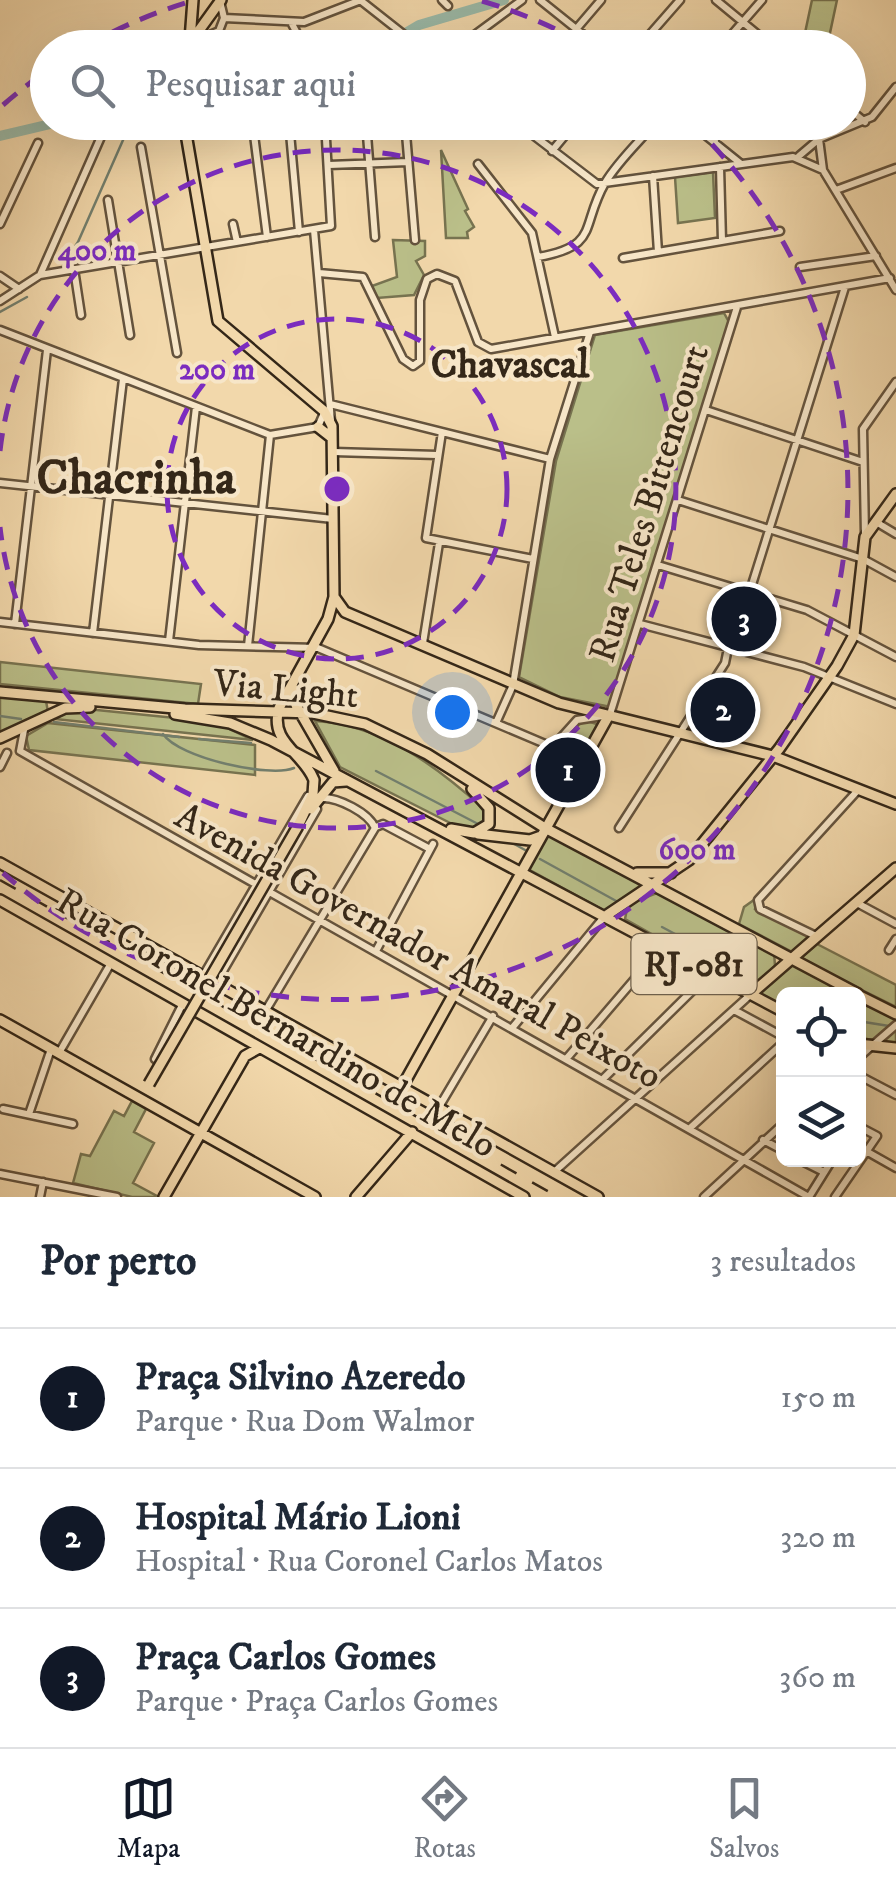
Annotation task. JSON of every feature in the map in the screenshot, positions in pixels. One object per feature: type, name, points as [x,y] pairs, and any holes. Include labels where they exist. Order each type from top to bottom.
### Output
[{"type":"main road","points":[[191,30],[193,0]]},
{"type":"main road","points":[[200,30],[220,0]]},
{"type":"main road","points":[[192,17],[204,24]]},
{"type":"main road","points":[[187,140],[219,323],[327,408],[331,422],[334,597],[328,619],[278,711],[276,728],[310,772],[316,796]]},
{"type":"main road","points":[[318,427],[327,430],[333,447]]},
{"type":"main road","points":[[604,918],[678,870],[774,756],[830,676],[854,635],[865,537],[896,494]]},
{"type":"main road","points":[[334,597],[345,612],[558,703],[615,713],[774,756],[896,804]]},
{"type":"main road","points":[[328,619],[345,612]]},
{"type":"main road","points":[[293,685],[300,712],[334,771]]},
{"type":"main road","name":"Via Light","points":[[0,692],[184,709],[300,712],[343,718],[390,733],[543,832],[626,870],[842,987]]},
{"type":"main road","points":[[45,697],[51,704],[46,717]]},
{"type":"main road","name":"Via Light","points":[[0,740],[78,706],[190,716],[238,726],[334,771],[776,1008]]},
{"type":"main road","points":[[402,1087],[543,832],[615,713]]},
{"type":"main road","points":[[459,776],[491,814],[486,829],[470,834]]},
{"type":"main road","points":[[128,1095],[148,1085],[316,796],[334,781],[356,784]]},
{"type":"main road","points":[[420,818],[470,834],[530,840],[543,832]]},
{"type":"main road","points":[[0,863],[598,1197]]},
{"type":"main road","points":[[626,870],[661,874],[678,870]]},
{"type":"main road","points":[[751,994],[895,870]]},
{"type":"main road","name":"Rua Coronel Bernardino de Melo","points":[[0,900],[522,1197]]},
{"type":"main road","points":[[620,907],[622,926]]},
{"type":"main road","points":[[776,950],[782,960],[780,970]]},
{"type":"main road","name":"Via Light","points":[[866,1000],[896,1014]]},
{"type":"main road","points":[[0,1020],[302,1194],[315,1197]]},
{"type":"main road","points":[[242,1038],[245,1056]]},
{"type":"main road","points":[[866,1045],[896,1048]]},
{"type":"main road","points":[[164,1197],[245,1056],[260,1048]]},
{"type":"main road","points":[[148,1085],[151,1108]]},
{"type":"main road","points":[[356,1197],[412,1132]]},
{"type":"street","points":[[217,30],[224,18],[220,0]]},
{"type":"street","points":[[224,18],[292,24],[326,17],[361,0],[398,30]]},
{"type":"street","points":[[481,30],[522,0]]},
{"type":"street","points":[[540,0],[578,30]]},
{"type":"street","points":[[576,28],[601,0]]},
{"type":"street","points":[[654,30],[680,0]]},
{"type":"street","points":[[716,0],[753,30]]},
{"type":"street","points":[[736,30],[762,0]]},
{"type":"street","points":[[292,24],[295,30]]},
{"type":"street","points":[[866,121],[896,87]]},
{"type":"street","points":[[40,276],[100,140]]},
{"type":"street","points":[[254,140],[267,237]]},
{"type":"street","points":[[291,140],[299,232]]},
{"type":"street","points":[[0,301],[40,276],[299,232],[334,222],[327,140]]},
{"type":"street","points":[[367,140],[374,237]]},
{"type":"street","points":[[406,140],[415,240]]},
{"type":"street","points":[[538,140],[586,180],[605,184],[798,156],[818,140]]},
{"type":"street","points":[[552,152],[562,140]]},
{"type":"street","points":[[538,257],[566,252],[581,243],[605,184],[641,140]]},
{"type":"street","points":[[711,140],[741,163]]},
{"type":"street","points":[[819,140],[823,170],[896,290]]},
{"type":"street","points":[[0,224],[38,143]]},
{"type":"street","points":[[140,147],[177,352]]},
{"type":"street","points":[[798,156],[823,170]]},
{"type":"street","points":[[329,166],[408,162]]},
{"type":"street","points":[[478,164],[528,225],[555,337]]},
{"type":"street","points":[[720,166],[722,240]]},
{"type":"street","points":[[836,190],[896,168]]},
{"type":"street","points":[[653,176],[658,252]]},
{"type":"street","points":[[108,200],[130,334]]},
{"type":"street","points":[[234,224],[237,242]]},
{"type":"street","points":[[0,330],[270,435],[318,427],[327,408],[314,229]]},
{"type":"street","points":[[623,258],[780,230]]},
{"type":"street","points":[[800,267],[876,256]]},
{"type":"street","points":[[319,273],[362,276],[409,365],[420,361],[422,292],[428,278],[437,274],[455,281],[482,347],[845,286],[887,274],[896,266]]},
{"type":"street","points":[[74,268],[81,315]]},
{"type":"street","points":[[0,276],[19,289]]},
{"type":"street","points":[[750,592],[845,286]]},
{"type":"street","name":"Rua Teles Bittencourt","points":[[615,713],[738,306]]},
{"type":"street","points":[[496,724],[512,685],[550,459],[590,331]]},
{"type":"street","points":[[16,624],[46,350]]},
{"type":"street","points":[[93,633],[122,379]]},
{"type":"street","points":[[865,537],[865,424],[896,382]]},
{"type":"street","points":[[170,642],[196,407]]},
{"type":"street","points":[[327,408],[550,459]]},
{"type":"street","points":[[706,410],[863,462]]},
{"type":"street","points":[[442,432],[425,535],[439,543],[532,559]]},
{"type":"street","points":[[248,646],[270,435]]},
{"type":"street","points":[[333,447],[438,455]]},
{"type":"street","points":[[0,482],[334,520]]},
{"type":"street","points":[[678,500],[864,559],[896,577]]},
{"type":"street","points":[[876,522],[896,534]]},
{"type":"street","points":[[423,643],[439,543]]},
{"type":"street","points":[[658,565],[820,616],[896,657]]},
{"type":"street","points":[[619,828],[721,670],[740,588]]},
{"type":"street","points":[[0,622],[170,642],[313,647],[557,749]]},
{"type":"street","points":[[640,624],[830,676],[896,704]]},
{"type":"street","points":[[560,803],[557,749],[573,722],[615,713]]},
{"type":"street","points":[[8,753],[20,751],[24,730]]},
{"type":"street","points":[[0,740],[8,753]]},
{"type":"street","name":"Avenida Governador Amaral Peixoto","points":[[20,751],[806,1196]]},
{"type":"street","points":[[0,767],[8,753]]},
{"type":"street","points":[[818,938],[760,909],[758,900],[859,789]]},
{"type":"street","points":[[316,796],[333,798],[372,820],[375,828]]},
{"type":"street","points":[[203,976],[255,885],[316,796]]},
{"type":"street","points":[[216,983],[269,892],[316,796]]},
{"type":"street","points":[[266,1010],[375,828],[382,824],[432,846],[376,951]]},
{"type":"street","points":[[857,903],[896,924]]},
{"type":"street","points":[[512,1027],[604,918]]},
{"type":"street","points":[[889,950],[896,938]]},
{"type":"street","points":[[567,1058],[650,960]]},
{"type":"street","points":[[30,1114],[55,1051],[111,962]]},
{"type":"street","points":[[603,1079],[692,990]]},
{"type":"street","points":[[553,1173],[751,994]]},
{"type":"street","points":[[155,1059],[183,1004]]},
{"type":"street","points":[[734,1010],[776,1034]]},
{"type":"street","points":[[439,1108],[493,1016]]},
{"type":"street","points":[[866,1051],[896,1026]]},
{"type":"street","points":[[688,1129],[776,1046]]},
{"type":"street","points":[[862,1077],[896,1096]]},
{"type":"street","points":[[4,1109],[73,1124]]},
{"type":"street","points":[[704,1197],[776,1130]]},
{"type":"street","points":[[866,1130],[877,1136],[866,1152],[896,1168]]},
{"type":"street","points":[[764,1140],[776,1146]]},
{"type":"street","points":[[814,1167],[824,1172]]},
{"type":"street","points":[[806,1196],[827,1167]]},
{"type":"street","points":[[835,1197],[856,1167]]},
{"type":"street","points":[[0,1174],[117,1197]]},
{"type":"street","points":[[40,1197],[43,1182]]},
{"type":"green space","points":[[812,0],[837,0],[831,30],[806,30]]},
{"type":"green space","points":[[441,150],[474,227],[467,232],[468,238],[446,238]]},
{"type":"green space","points":[[713,172],[715,218],[678,223],[675,177]]},
{"type":"green space","points":[[393,240],[425,241],[425,256],[416,261],[424,275],[414,295],[377,298],[372,286],[397,277]]},
{"type":"green space","points":[[724,313],[730,324],[611,707],[560,697],[519,677],[556,461],[595,335]]},
{"type":"green space","points":[[0,662],[201,684],[198,704],[0,684]]},
{"type":"green space","points":[[0,696],[46,701],[48,712],[0,735]]},
{"type":"green space","points":[[77,708],[215,722],[253,740],[55,719]]},
{"type":"green space","points":[[315,721],[362,730],[427,763],[483,808],[484,826],[466,831],[340,767]]},
{"type":"green space","points":[[587,721],[600,725],[563,791],[560,760],[565,741],[570,732]]},
{"type":"green space","points":[[48,723],[255,745],[255,775],[29,750],[26,736]]},
{"type":"green space","points":[[547,833],[648,886],[605,911],[528,869]]},
{"type":"green space","points":[[657,893],[774,952],[775,966],[758,983],[746,987],[625,919],[628,904]]},
{"type":"green space","points":[[758,897],[755,909],[815,938],[798,955],[739,924],[744,907]]},
{"type":"green space","points":[[817,944],[896,985],[896,1007],[866,992],[866,987],[856,987],[799,959]]},
{"type":"green space","points":[[792,965],[836,987],[776,987],[776,1004],[756,993]]},
{"type":"green space","points":[[866,1005],[896,1018],[896,1043],[866,1039]]},
{"type":"green space","points":[[132,1101],[146,1109],[134,1132],[154,1143],[133,1183],[159,1197],[132,1197],[73,1183],[81,1154],[90,1156],[114,1111],[124,1116]]},
{"type":"waterway","points":[[411,30],[504,0]]},
{"type":"waterway","points":[[0,136],[30,129]]},
{"type":"waterway","points":[[63,264],[78,242],[123,140]]},
{"type":"waterway","points":[[0,312],[27,297]]},
{"type":"waterway","points":[[0,716],[21,719]]},
{"type":"waterway","points":[[54,722],[179,737]]},
{"type":"waterway","points":[[163,734],[187,751],[226,764],[266,770],[294,768]]},
{"type":"waterway","points":[[199,739],[251,743]]},
{"type":"waterway","points":[[376,771],[480,825]]},
{"type":"waterway","points":[[509,841],[525,850]]},
{"type":"waterway","points":[[540,859],[618,902]]},
{"type":"waterway","points":[[662,927],[748,973]]},
{"type":"waterway","points":[[866,1022],[889,1026]]},
{"type":"railway","points":[[0,880],[558,1197]]},
{"type":"place","name":"Praça Carlos Gomes","points":[[744,619]]},
{"type":"place","name":"Hospital Mário Lioni","points":[[723,710]]},
{"type":"place","name":"Praça Silvino Azeredo","points":[[568,770]]},
{"type":"district","name":"Chavascal","points":[[510,363]]},
{"type":"district","name":"Chacrinha","points":[[136,476]]}]
